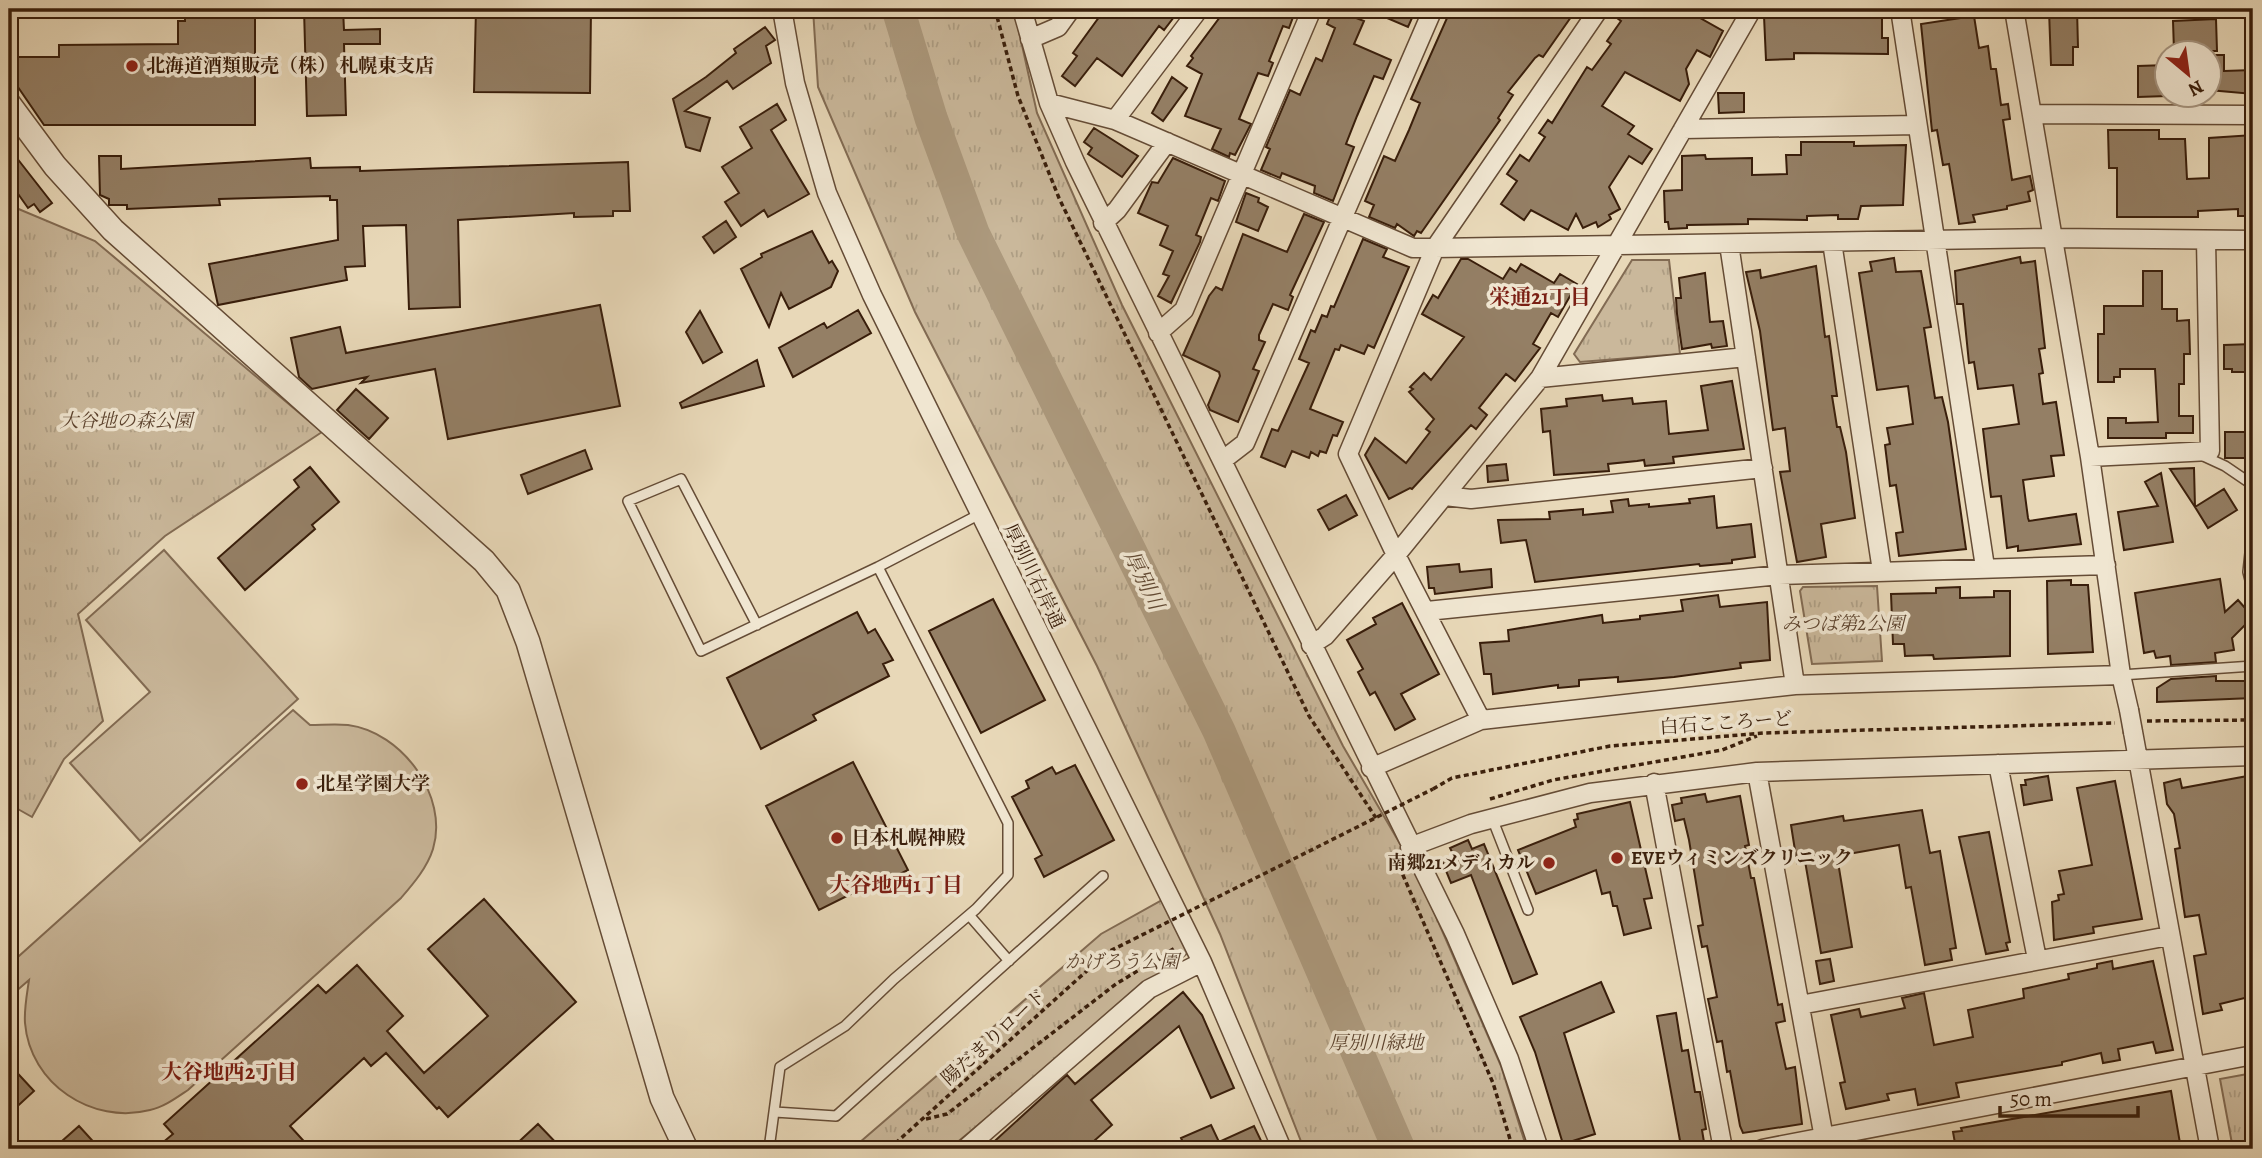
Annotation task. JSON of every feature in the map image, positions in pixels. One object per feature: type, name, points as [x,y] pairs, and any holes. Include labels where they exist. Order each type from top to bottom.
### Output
[{"type":"street","name":"厚別川右岸通","points":[[782,9],[795,83],[827,193],[872,295],[1202,962],[1282,1149]]},
{"type":"street","points":[[1022,9],[1049,103],[1103,223],[1223,460],[1371,768],[1402,851],[1455,934],[1509,1059],[1539,1149]]},
{"type":"street","points":[[1030,39],[1058,27],[1071,9]]},
{"type":"street","points":[[1115,120],[1199,9]]},
{"type":"street","points":[[1158,333],[1184,310],[1312,9]]},
{"type":"street","points":[[1223,460],[1245,443],[1433,9]]},
{"type":"street","points":[[1481,720],[1396,555],[1348,454],[1435,248],[1599,9]]},
{"type":"street","points":[[1311,645],[1325,636],[1396,555],[1540,378],[1752,9]]},
{"type":"street","points":[[1900,9],[1986,567]]},
{"type":"street","points":[[2014,9],[2090,457],[2129,722],[2210,1149]]},
{"type":"street","points":[[1049,103],[1115,120],[1413,248],[2054,238],[2253,240]]},
{"type":"street","points":[[9,104],[55,166],[113,230],[484,561],[508,590],[528,642],[662,1098],[686,1149]]},
{"type":"street","points":[[2032,114],[2253,115]]},
{"type":"street","points":[[1683,129],[1917,125]]},
{"type":"street","points":[[1103,223],[1117,210],[1167,142]]},
{"type":"street","points":[[2090,457],[2210,451],[2206,240]]},
{"type":"street","points":[[1832,242],[1882,571]]},
{"type":"street","points":[[1730,244],[1795,685]]},
{"type":"street","points":[[1540,378],[1746,357]]},
{"type":"street","points":[[1444,496],[1471,499],[1763,468]]},
{"type":"street","points":[[1427,611],[1779,575],[2106,565]]},
{"type":"street","points":[[1371,768],[1481,720],[1795,685],[2121,675]]},
{"type":"street","points":[[1402,851],[1492,818],[1590,793],[1654,783],[1757,772],[2253,756]]},
{"type":"street","points":[[1998,764],[2037,959]]},
{"type":"street","points":[[1757,772],[1824,1143]]},
{"type":"street","points":[[1654,783],[1723,1149]]},
{"type":"street","points":[[1800,1006],[2169,936]]},
{"type":"street","points":[[965,1149],[1149,989],[1202,962]]},
{"type":"street","points":[[1762,1149],[1824,1143],[2253,1055]]},
{"type":"lane","points":[[2195,452],[2210,462],[2225,466],[2250,483],[2253,495]]},
{"type":"lane","points":[[757,625],[681,479],[628,500],[701,651],[757,625],[878,567],[980,514]]},
{"type":"lane","points":[[2253,525],[2248,572],[2253,592]]},
{"type":"lane","points":[[769,1149],[780,1067],[845,1026],[894,979],[969,915],[1008,875],[1008,822],[878,567]]},
{"type":"lane","points":[[2121,675],[2253,666]]},
{"type":"lane","points":[[1492,818],[1528,910]]},
{"type":"lane","points":[[775,1112],[836,1116],[1103,876]]},
{"type":"lane","points":[[969,915],[1009,961]]},
{"type":"path","points":[[995,9],[1018,96],[1059,198],[1309,716],[1378,821]]},
{"type":"path","name":"白石こころーど","points":[[1231,890],[1452,778],[1610,746],[1763,733],[2253,720]]},
{"type":"path","points":[[1402,851],[1493,1083],[1513,1149]]},
{"type":"path","name":"陽だまりロード","points":[[889,1149],[1110,951],[1231,890]]},
{"type":"path","points":[[923,1119],[947,1114],[1116,984],[1189,940]]},
{"type":"green space","name":"厚別川緑地","points":[[813,9],[1014,9],[1037,113],[1122,305],[1343,746],[1417,873],[1501,1066],[1527,1149],[1304,1149],[1220,934],[1097,666],[915,312],[818,87]]},
{"type":"green space","name":"大谷地の森公園","points":[[9,205],[95,241],[322,432],[165,536],[78,614],[103,721],[64,759],[32,817],[9,804]]},
{"type":"green space","points":[[1632,260],[1669,260],[1680,354],[1580,362],[1574,354]]},
{"type":"green space","points":[[164,550],[298,699],[140,841],[70,763],[150,692],[86,620]]},
{"type":"green space","name":"みつば第2公園","points":[[1877,586],[1882,661],[1812,664],[1800,591],[1803,587]]},
{"type":"green space","points":[[293,710],[310,725],[348,725],[368,730],[403,753],[417,770],[434,808],[436,829],[430,856],[401,898],[188,1090],[150,1110],[128,1113],[86,1105],[51,1081],[38,1064],[29,1045],[25,1023],[29,980],[14,993],[9,985],[9,965]]},
{"type":"green space","name":"かげろう公園","points":[[1164,899],[1189,952],[949,1149],[852,1149],[1101,934]]},
{"type":"green space","points":[[2253,1073],[2253,1149],[2233,1149],[2220,1079]]},
{"type":"building","name":"北海道酒類販売（株） 札幌東支店","points":[[185,9],[255,9],[255,125],[44,125],[9,74],[9,57],[59,57],[59,45],[178,44],[178,21],[185,21]]},
{"type":"building","points":[[304,9],[343,9],[344,30],[380,29],[380,44],[344,44],[346,115],[307,116]]},
{"type":"building","points":[[476,9],[591,9],[590,93],[474,92]]},
{"type":"building","points":[[1105,9],[1174,9],[1170,14],[1174,17],[1164,30],[1159,26],[1122,76],[1097,58],[1075,86],[1062,76],[1077,56],[1073,53]]},
{"type":"building","points":[[1226,9],[1296,9],[1289,28],[1283,26],[1269,61],[1273,63],[1268,76],[1258,73],[1239,119],[1251,124],[1235,155],[1230,153],[1229,157],[1212,149],[1221,129],[1185,116],[1202,74],[1187,66],[1193,58],[1191,56]]},
{"type":"building","points":[[1333,9],[1364,21],[1354,44],[1391,60],[1383,79],[1374,76],[1357,116],[1346,144],[1354,147],[1333,201],[1314,193],[1315,186],[1282,173],[1280,178],[1261,170],[1270,149],[1266,147],[1290,90],[1300,95],[1316,58],[1322,61],[1335,28],[1327,24]]},
{"type":"building","points":[[1366,9],[1416,9],[1408,27]]},
{"type":"building","points":[[1451,9],[1572,9],[1568,15],[1571,17],[1543,57],[1539,55],[1535,58],[1508,92],[1513,95],[1498,118],[1500,120],[1421,233],[1417,231],[1414,236],[1397,224],[1395,228],[1369,217],[1374,205],[1365,201],[1384,156],[1395,161],[1409,130],[1420,103],[1411,99]]},
{"type":"building","points":[[1623,9],[1684,9],[1723,31],[1710,57],[1697,50],[1686,69],[1689,84],[1680,101],[1625,72],[1602,106],[1634,126],[1628,134],[1652,149],[1642,164],[1629,156],[1609,187],[1620,209],[1609,215],[1611,219],[1598,227],[1596,222],[1583,228],[1576,214],[1568,230],[1531,210],[1524,220],[1501,204],[1517,181],[1507,174],[1520,155],[1529,161],[1545,137],[1539,133],[1548,120],[1552,123],[1587,67],[1592,70],[1611,44],[1607,41],[1621,21],[1617,18]]},
{"type":"building","points":[[2077,9],[2078,47],[2073,47],[2073,65],[2051,65],[2049,10]]},
{"type":"building","points":[[1882,10],[1882,38],[1888,38],[1888,54],[1794,53],[1794,59],[1766,60],[1764,16],[1774,16],[1774,12]]},
{"type":"building","points":[[1974,16],[1979,48],[1988,46],[1991,69],[1996,69],[2001,105],[2008,104],[2010,119],[2003,120],[2012,180],[2030,176],[2033,190],[2028,192],[2030,201],[2007,206],[2007,209],[1973,215],[1975,222],[1959,224],[1949,164],[1943,165],[1937,130],[1932,131],[1921,24]]},
{"type":"building","points":[[2216,19],[2217,38],[2174,38],[2173,21]]},
{"type":"building","points":[[765,27],[775,40],[766,46],[771,63],[733,89],[727,81],[685,111],[710,118],[700,151],[686,147],[673,99],[706,77],[736,53],[734,49]]},
{"type":"building","points":[[2154,65],[2154,96],[2138,97],[2138,66]]},
{"type":"building","points":[[2253,70],[2253,94],[2224,91],[2224,71]]},
{"type":"building","points":[[1172,77],[1187,88],[1163,121],[1152,113]]},
{"type":"building","points":[[1718,93],[1744,93],[1744,112],[1719,113]]},
{"type":"building","points":[[777,104],[786,120],[771,130],[809,194],[768,217],[764,210],[741,226],[725,202],[739,193],[722,167],[752,148],[740,127]]},
{"type":"building","points":[[1094,128],[1138,156],[1122,177],[1088,154],[1092,148],[1084,142]]},
{"type":"building","points":[[2108,130],[2159,130],[2159,139],[2185,139],[2187,179],[2209,178],[2209,138],[2253,135],[2253,216],[2238,216],[2238,209],[2198,211],[2198,217],[2117,217],[2117,168],[2109,168]]},
{"type":"building","points":[[1801,142],[1854,142],[1854,146],[1906,145],[1903,205],[1861,206],[1858,219],[1838,219],[1838,215],[1807,216],[1807,220],[1748,219],[1748,224],[1687,225],[1687,228],[1669,229],[1668,222],[1665,222],[1664,191],[1682,190],[1682,156],[1705,155],[1706,159],[1752,158],[1752,175],[1787,174],[1786,155],[1801,155]]},
{"type":"building","points":[[9,148],[52,203],[40,212],[34,204],[28,208],[9,181]]},
{"type":"building","points":[[99,156],[121,156],[121,169],[310,158],[311,168],[360,167],[360,171],[628,162],[630,211],[613,211],[613,216],[574,217],[574,213],[458,220],[460,307],[409,309],[406,225],[363,226],[365,266],[345,267],[347,280],[218,305],[209,264],[338,240],[337,200],[330,200],[330,196],[219,199],[220,205],[127,209],[127,205],[109,205],[109,199],[100,195]]},
{"type":"building","points":[[1173,158],[1225,181],[1218,201],[1211,198],[1196,235],[1201,237],[1200,242],[1171,303],[1158,296],[1169,276],[1163,274],[1173,251],[1160,245],[1168,226],[1138,213],[1152,182],[1158,183]]},
{"type":"building","points":[[1246,193],[1259,198],[1258,202],[1268,207],[1258,231],[1236,222]]},
{"type":"building","points":[[1304,214],[1324,222],[1290,295],[1293,297],[1288,310],[1273,304],[1259,335],[1259,340],[1265,342],[1253,369],[1259,371],[1238,422],[1210,410],[1208,405],[1220,376],[1219,372],[1183,355],[1209,296],[1216,287],[1222,290],[1243,234],[1287,252]]},
{"type":"building","points":[[726,221],[736,237],[714,253],[703,237]]},
{"type":"building","points":[[812,231],[829,263],[832,261],[838,271],[831,287],[789,309],[781,293],[769,327],[741,269],[762,257],[761,254]]},
{"type":"building","points":[[1363,239],[1387,249],[1383,257],[1409,267],[1374,348],[1368,345],[1364,354],[1341,345],[1339,350],[1335,349],[1310,409],[1343,422],[1337,436],[1333,435],[1326,453],[1320,451],[1318,456],[1311,452],[1309,458],[1292,451],[1285,467],[1261,457],[1272,429],[1278,431],[1309,363],[1299,359],[1311,330],[1315,332],[1322,315],[1327,317],[1331,306],[1334,307]]},
{"type":"building","points":[[2020,257],[2021,263],[2035,261],[2045,348],[2039,349],[2043,373],[2039,374],[2043,404],[2056,402],[2064,455],[2051,456],[2054,476],[2023,480],[2028,518],[2029,521],[2076,514],[2081,544],[2018,551],[2018,546],[2007,548],[2001,496],[1991,497],[1983,429],[2019,424],[2013,385],[1978,389],[1974,362],[1969,363],[1963,304],[1957,304],[1955,271]]},
{"type":"building","points":[[1894,258],[1896,272],[1921,271],[1931,327],[1924,328],[1935,398],[1942,397],[1948,422],[1966,549],[1899,556],[1896,533],[1903,532],[1896,485],[1890,486],[1885,445],[1890,444],[1887,428],[1913,424],[1908,386],[1877,390],[1859,273],[1872,271],[1870,262]]},
{"type":"building","points":[[1461,259],[1468,259],[1503,279],[1510,268],[1516,272],[1521,264],[1554,283],[1560,274],[1577,284],[1558,317],[1551,313],[1533,344],[1540,348],[1515,381],[1506,374],[1479,408],[1487,415],[1476,429],[1471,425],[1412,489],[1389,499],[1365,455],[1375,438],[1406,463],[1430,432],[1426,429],[1434,419],[1409,392],[1413,389],[1410,387],[1424,373],[1431,380],[1464,337],[1422,314],[1433,295],[1438,298]]},
{"type":"building","points":[[1816,266],[1825,337],[1829,336],[1837,396],[1832,396],[1837,427],[1840,427],[1846,452],[1855,518],[1821,524],[1826,557],[1797,562],[1780,472],[1790,471],[1785,428],[1773,430],[1760,331],[1746,272],[1760,270],[1761,278]]},
{"type":"building","points":[[2143,271],[2162,271],[2162,309],[2177,309],[2177,321],[2189,320],[2190,354],[2184,354],[2184,384],[2179,384],[2179,416],[2193,416],[2193,433],[2166,433],[2166,438],[2108,438],[2108,418],[2126,418],[2126,423],[2158,422],[2155,369],[2120,369],[2120,377],[2114,377],[2114,382],[2098,382],[2098,334],[2104,334],[2104,306],[2143,306]]},
{"type":"building","points":[[1705,273],[1710,322],[1723,321],[1727,346],[1712,348],[1711,344],[1682,349],[1676,298],[1681,298],[1679,278]]},
{"type":"building","points":[[600,305],[620,406],[448,439],[435,369],[361,383],[367,377],[312,389],[299,377],[291,338],[340,327],[346,353]]},
{"type":"building","points":[[858,310],[871,333],[793,377],[779,348],[824,323],[827,328]]},
{"type":"building","points":[[700,311],[722,352],[703,363],[686,332]]},
{"type":"building","points":[[2253,344],[2253,372],[2232,372],[2232,369],[2224,369],[2224,345]]},
{"type":"building","points":[[757,360],[764,386],[682,408],[680,403]]},
{"type":"building","points":[[1732,381],[1744,449],[1673,457],[1674,463],[1645,466],[1644,460],[1608,464],[1609,471],[1554,475],[1550,431],[1543,432],[1541,409],[1567,406],[1566,399],[1602,395],[1603,401],[1632,398],[1633,404],[1666,401],[1669,434],[1708,430],[1701,386]]},
{"type":"building","points":[[356,389],[388,418],[369,439],[337,410]]},
{"type":"building","points":[[2225,432],[2253,432],[2253,458],[2225,458]]},
{"type":"building","points":[[585,450],[592,469],[528,494],[521,475]]},
{"type":"building","points":[[1506,464],[1508,480],[1488,482],[1487,466]]},
{"type":"building","points":[[310,467],[339,502],[312,525],[315,529],[245,590],[218,558],[299,487],[294,480]]},
{"type":"building","points":[[2194,468],[2195,507],[2170,469]]},
{"type":"building","points":[[2161,473],[2173,542],[2124,550],[2118,512],[2158,506],[2145,482]]},
{"type":"building","points":[[2224,489],[2237,510],[2208,528],[2195,507]]},
{"type":"building","points":[[1346,495],[1357,515],[1329,530],[1318,510]]},
{"type":"building","points":[[1714,496],[1717,528],[1751,524],[1755,557],[1732,560],[1732,563],[1699,564],[1535,582],[1526,540],[1501,543],[1498,520],[1550,519],[1549,512],[1583,509],[1583,515],[1613,512],[1611,501],[1628,499],[1629,506],[1649,504],[1649,507],[1690,503],[1689,499]]},
{"type":"building","points":[[1459,564],[1460,572],[1491,569],[1492,587],[1435,594],[1434,588],[1429,588],[1427,567]]},
{"type":"building","points":[[2220,579],[2225,612],[2238,600],[2253,617],[2232,638],[2234,650],[2215,653],[2216,662],[2171,665],[2170,656],[2156,658],[2154,651],[2144,653],[2135,593]]},
{"type":"building","points":[[2071,580],[2071,585],[2088,585],[2093,652],[2048,654],[2047,581]]},
{"type":"building","points":[[1960,587],[1960,598],[1994,597],[1994,591],[2010,591],[2010,656],[1934,659],[1933,655],[1905,656],[1904,644],[1893,644],[1891,594],[1936,593],[1936,588]]},
{"type":"building","points":[[1718,595],[1720,607],[1767,602],[1770,660],[1740,663],[1741,668],[1674,677],[1618,682],[1618,677],[1579,680],[1579,686],[1558,688],[1558,685],[1493,694],[1491,674],[1484,674],[1480,643],[1509,641],[1508,630],[1602,615],[1603,623],[1640,619],[1640,616],[1683,611],[1681,600]]},
{"type":"building","points":[[993,599],[1045,700],[981,733],[929,631]]},
{"type":"building","points":[[1402,603],[1439,674],[1401,694],[1415,719],[1395,730],[1375,692],[1370,695],[1358,672],[1363,669],[1347,640],[1376,624],[1373,618]]},
{"type":"building","points":[[857,612],[868,633],[875,629],[893,660],[883,664],[889,676],[813,715],[816,720],[761,749],[727,678]]},
{"type":"building","points":[[2216,676],[2216,681],[2253,681],[2253,698],[2157,702],[2157,688],[2171,679]]},
{"type":"building","name":"日本札幌神殿","points":[[853,762],[908,870],[874,887],[873,883],[819,910],[766,806]]},
{"type":"building","points":[[1075,765],[1114,840],[1044,877],[1035,859],[1042,855],[1012,797],[1029,788],[1026,781],[1052,767],[1056,774]]},
{"type":"building","points":[[2253,775],[2253,996],[2220,1004],[2222,1010],[2203,1014],[2194,956],[2206,954],[2199,915],[2185,917],[2175,849],[2180,848],[2174,814],[2167,804],[2164,783],[2180,779],[2182,788]]},
{"type":"building","points":[[2048,776],[2052,800],[2024,805],[2021,785],[2026,785],[2025,780]]},
{"type":"building","points":[[2115,781],[2142,919],[2093,927],[2094,933],[2054,940],[2052,902],[2059,900],[2058,895],[2064,894],[2059,871],[2092,865],[2077,788]]},
{"type":"building","points":[[1705,794],[1707,802],[1740,796],[1749,845],[1745,846],[1751,878],[1754,878],[1778,1005],[1782,1004],[1785,1021],[1776,1023],[1786,1069],[1795,1067],[1802,1124],[1743,1133],[1740,1126],[1730,1071],[1727,1072],[1722,1041],[1717,1042],[1708,999],[1717,997],[1707,946],[1702,947],[1698,926],[1703,925],[1689,840],[1684,819],[1675,821],[1672,805],[1682,803],[1681,798]]},
{"type":"building","points":[[1630,802],[1652,898],[1644,899],[1651,928],[1624,935],[1617,906],[1613,906],[1610,892],[1602,894],[1596,870],[1536,894],[1518,850],[1576,827],[1574,820],[1578,819],[1577,814]]},
{"type":"building","points":[[1922,810],[1930,853],[1940,851],[1956,948],[1950,949],[1952,960],[1925,965],[1911,887],[1906,888],[1899,845],[1837,856],[1852,947],[1821,953],[1805,861],[1797,863],[1791,825],[1843,816],[1844,821]]},
{"type":"building","points":[[1989,832],[2010,942],[2006,943],[2008,950],[1986,954],[1959,837]]},
{"type":"building","points":[[1468,840],[1472,849],[1484,844],[1537,974],[1513,984],[1471,875],[1451,883],[1442,861],[1454,856],[1450,848]]},
{"type":"building","points":[[484,899],[576,1002],[448,1117],[439,1107],[437,1109],[386,1053],[371,1066],[364,1058],[290,1126],[311,1149],[155,1149],[173,1134],[164,1124],[318,985],[326,993],[357,965],[403,1016],[387,1031],[424,1073],[488,1016],[428,949]]},
{"type":"building","points":[[1830,959],[1834,981],[1820,984],[1816,961]]},
{"type":"building","points":[[2112,961],[2113,969],[2153,961],[2173,1050],[2156,1053],[2153,1042],[2118,1049],[2120,1060],[2103,1063],[2101,1053],[2062,1062],[2062,1065],[1956,1083],[1959,1097],[1918,1105],[1915,1089],[1887,1094],[1889,1100],[1846,1109],[1840,1083],[1845,1082],[1831,1015],[1859,1009],[1861,1017],[1905,1008],[1902,998],[1924,993],[1934,1045],[1973,1037],[1968,1010],[2024,998],[2023,989],[2069,979],[2068,974],[2097,968],[2097,964]]},
{"type":"building","points":[[1601,982],[1614,1012],[1564,1033],[1595,1134],[1563,1144],[1535,1052],[1520,1017]]},
{"type":"building","points":[[1183,992],[1202,1015],[1234,1088],[1211,1098],[1179,1026],[1091,1100],[1112,1125],[1085,1149],[986,1149],[1067,1075],[1075,1084]]},
{"type":"building","points":[[1676,1013],[1682,1051],[1688,1050],[1695,1092],[1700,1092],[1706,1129],[1702,1130],[1704,1142],[1681,1146],[1657,1016]]},
{"type":"building","points":[[9,1064],[34,1091],[9,1114]]},
{"type":"building","points":[[2171,1091],[2181,1149],[1956,1149],[1953,1132],[1962,1131],[1961,1128]]},
{"type":"building","points":[[538,1124],[562,1149],[511,1149]]},
{"type":"building","points":[[1211,1125],[1219,1142],[1254,1126],[1265,1149],[1186,1149],[1181,1138]]},
{"type":"building","points":[[79,1126],[100,1149],[53,1149]]},
{"type":"waterway","name":"厚別川","points":[[898,9],[931,118],[973,233],[1219,731],[1399,1149]]},
{"type":"place","name":"北海道酒類販売（株） 札幌東支店","points":[[132,66]]},
{"type":"place","name":"北星学園大学","points":[[302,784]]},
{"type":"place","name":"日本札幌神殿","points":[[837,838]]},
{"type":"place","name":"EVEウィミンズクリニック","points":[[1617,858]]},
{"type":"place","name":"南郷21メディカル","points":[[1549,863]]},
{"type":"district","name":"栄通21丁目","points":[[1540,297]]},
{"type":"district","name":"大谷地西1丁目","points":[[896,885]]},
{"type":"district","name":"大谷地西2丁目","points":[[229,1072]]}]
